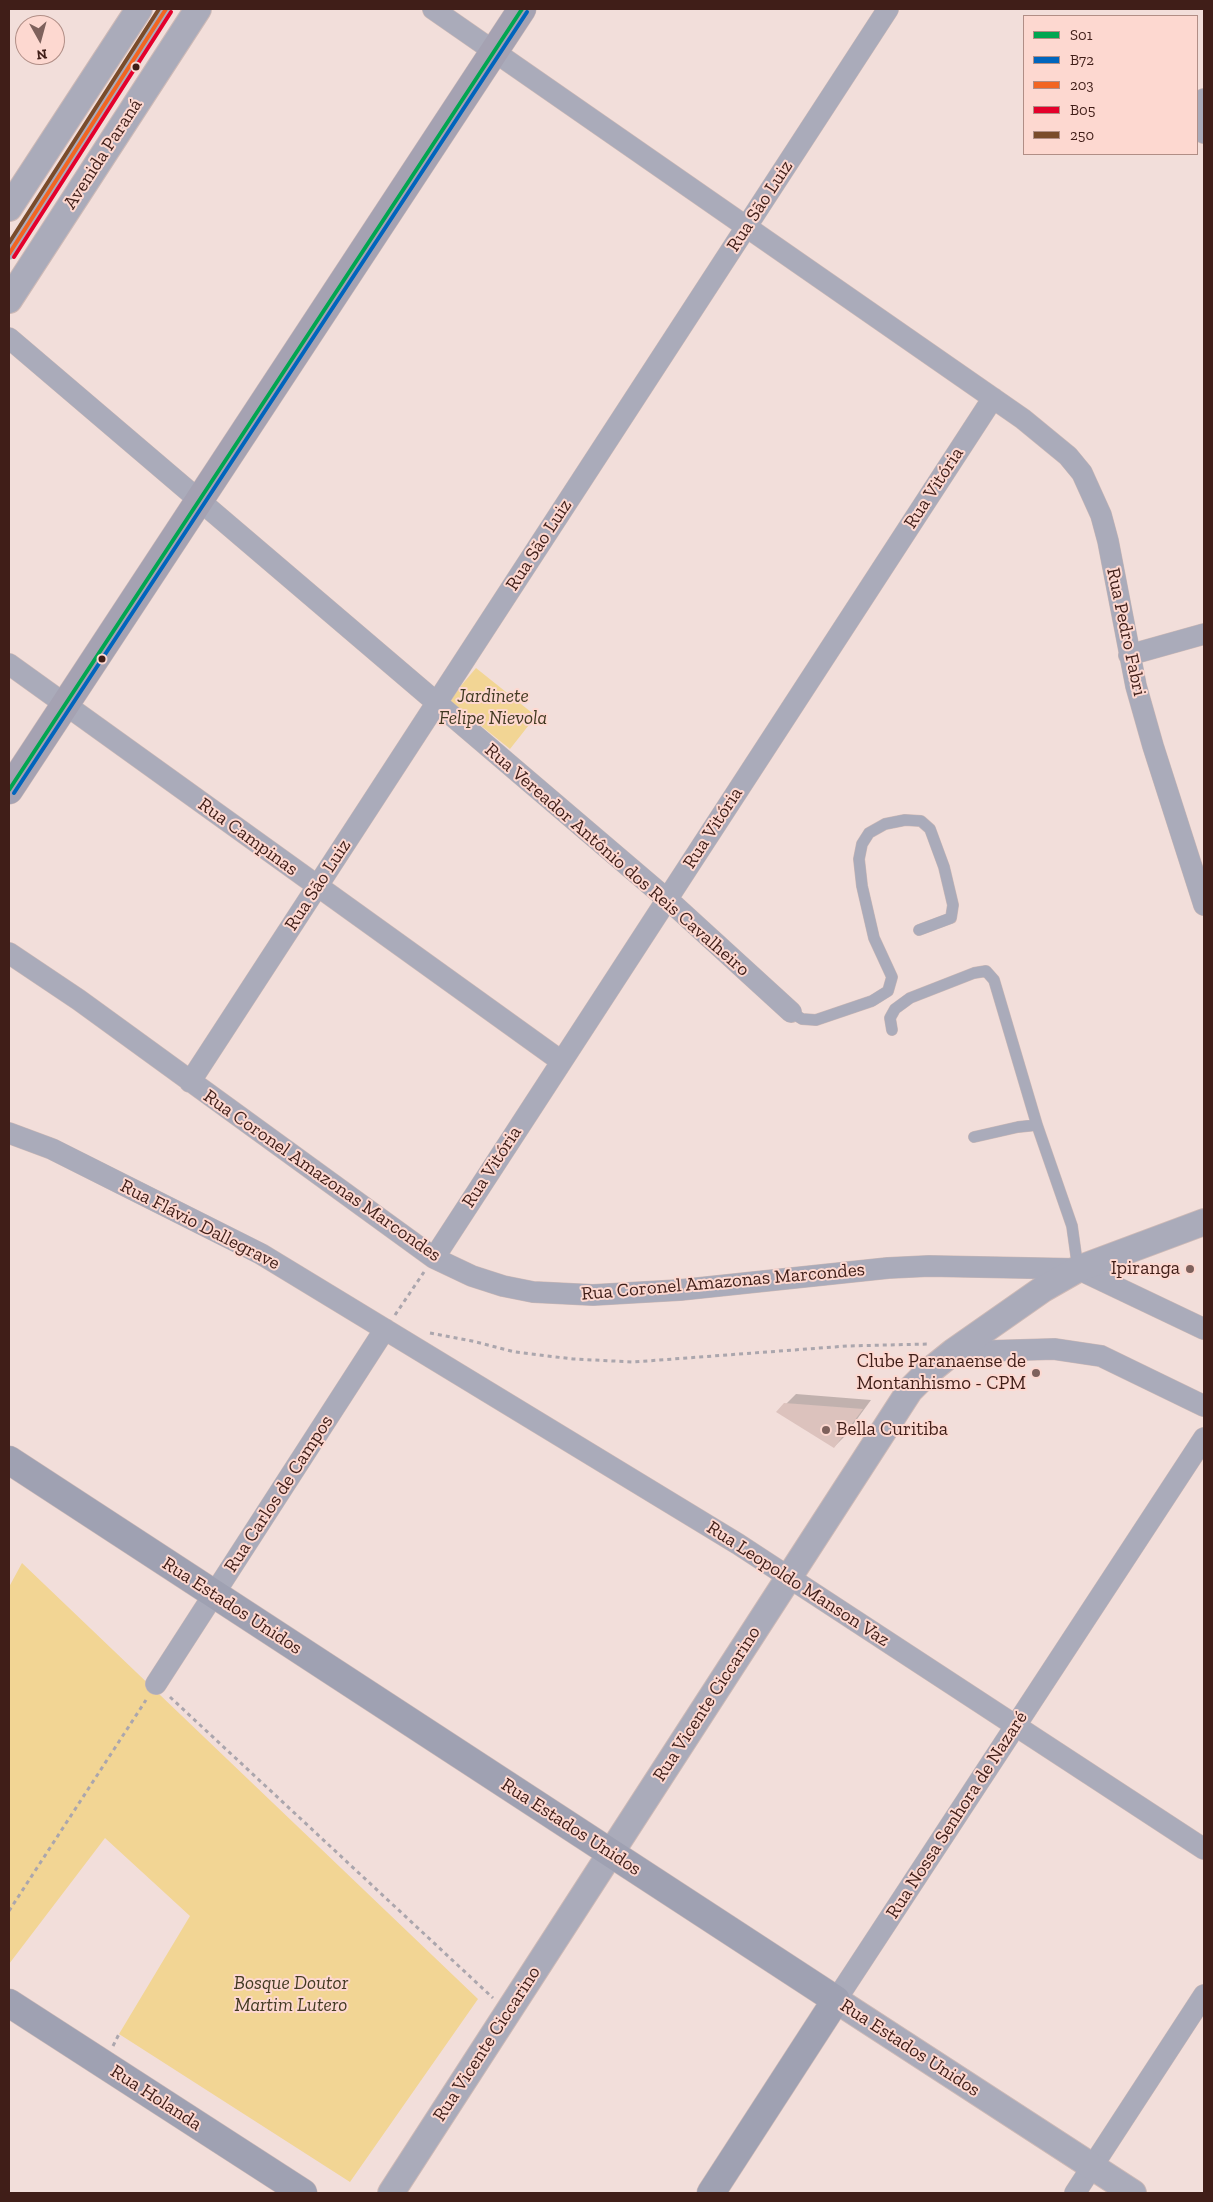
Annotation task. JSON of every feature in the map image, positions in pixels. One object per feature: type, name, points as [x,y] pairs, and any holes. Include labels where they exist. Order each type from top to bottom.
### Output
[{"type":"main road","points":[[9,790],[522,9]]},
{"type":"main road","name":"Rua Estados Unidos","points":[[9,1460],[836,2000]]},
{"type":"main road","name":"Rua Nossa Senhora de Nazaré","points":[[711,2193],[836,2000]]},
{"type":"main road","name":"Rua Holanda","points":[[9,2003],[303,2193]]},
{"type":"street","points":[[9,208],[139,9]]},
{"type":"street","name":"Avenida Paraná","points":[[9,300],[198,9]]},
{"type":"street","name":"Rua Pedro Fabri","points":[[433,9],[993,398],[1048,438],[1068,456],[1082,473],[1101,515],[1108,541],[1129,655],[1153,746],[1204,904]]},
{"type":"street","name":"Rua São Luiz","points":[[190,1082],[888,9]]},
{"type":"street","name":"Rua Vereador Antônio dos Reis Cavalheiro","points":[[9,338],[666,899],[791,1012]]},
{"type":"street","name":"Rua Vitória","points":[[434,1258],[993,398]]},
{"type":"street","points":[[1129,655],[1204,634]]},
{"type":"street","name":"Rua Campinas","points":[[9,664],[561,1061]]},
{"type":"street","name":"Rua Coronel Amazonas Marcondes","points":[[9,952],[79,1000],[434,1258],[472,1276],[503,1286],[562,1294],[634,1294],[921,1266],[972,1265],[1078,1268],[1204,1222]]},
{"type":"street","name":"Rua Flávio Dallegrave","points":[[9,1133],[52,1149],[261,1254],[385,1329]]},
{"type":"street","points":[[1078,1268],[1204,1329]]},
{"type":"street","name":"Rua Vicente Ciccarino","points":[[391,2193],[910,1390],[926,1373],[942,1348],[1078,1268]]},
{"type":"street","name":"Rua Leopoldo Manson Vaz","points":[[385,1329],[738,1544],[1204,1849]]},
{"type":"street","name":"Rua Carlos de Campos","points":[[156,1684],[385,1329]]},
{"type":"street","points":[[942,1348],[1054,1349],[1084,1352],[1102,1356],[1204,1406]]},
{"type":"street","name":"Rua Nossa Senhora de Nazaré","points":[[836,2000],[1204,1438]]},
{"type":"street","points":[[1076,2193],[1204,1995]]},
{"type":"street","name":"Rua Estados Unidos","points":[[836,2000],[1133,2193]]},
{"type":"lane","points":[[9,254],[166,9]]},
{"type":"lane","points":[[791,1012],[802,1019],[816,1020],[872,1001],[888,990],[892,978],[874,938],[862,886],[859,859],[862,844],[869,833],[885,824],[905,820],[921,821],[930,829],[944,868],[953,905],[951,918],[919,930]]},
{"type":"lane","points":[[892,1030],[890,1018],[896,1009],[910,998],[974,973],[986,971],[994,980],[1037,1125],[1072,1226],[1078,1268]]},
{"type":"lane","points":[[974,1137],[1018,1127],[1037,1125]]},
{"type":"path","points":[[385,1329],[414,1287]]},
{"type":"path","points":[[423,1331],[472,1340],[515,1352],[573,1360],[633,1362],[847,1346],[942,1348]]},
{"type":"path","points":[[9,1911],[156,1684],[479,1984]]},
{"type":"green space","name":"Jardinete Felipe Nievola","points":[[476,668],[536,716],[510,749],[449,700]]},
{"type":"green space","name":"Bosque Doutor Martim Lutero","points":[[22,1563],[478,1999],[350,2182],[119,2034],[190,1916],[105,1838],[9,1964],[9,1587]]},
{"type":"building","name":"Bella Curitiba","points":[[784,1403],[863,1409],[834,1448],[776,1412]]},
{"type":"transit line","name":"250","points":[[9,243],[159,9]]},
{"type":"transit line","name":"203","points":[[9,254],[166,9]]},
{"type":"transit line","name":"S01","points":[[9,790],[522,9]]},
{"type":"transit line","name":"B05","points":[[14,257],[171,12]]},
{"type":"transit line","name":"B72","points":[[14,793],[527,12]]},
{"type":"place","name":"Ipiranga","points":[[1190,1269]]},
{"type":"place","name":"Clube Paranaense de Montanhismo - CPM","points":[[1036,1373]]},
{"type":"place","name":"Bella Curitiba","points":[[826,1430]]}]
